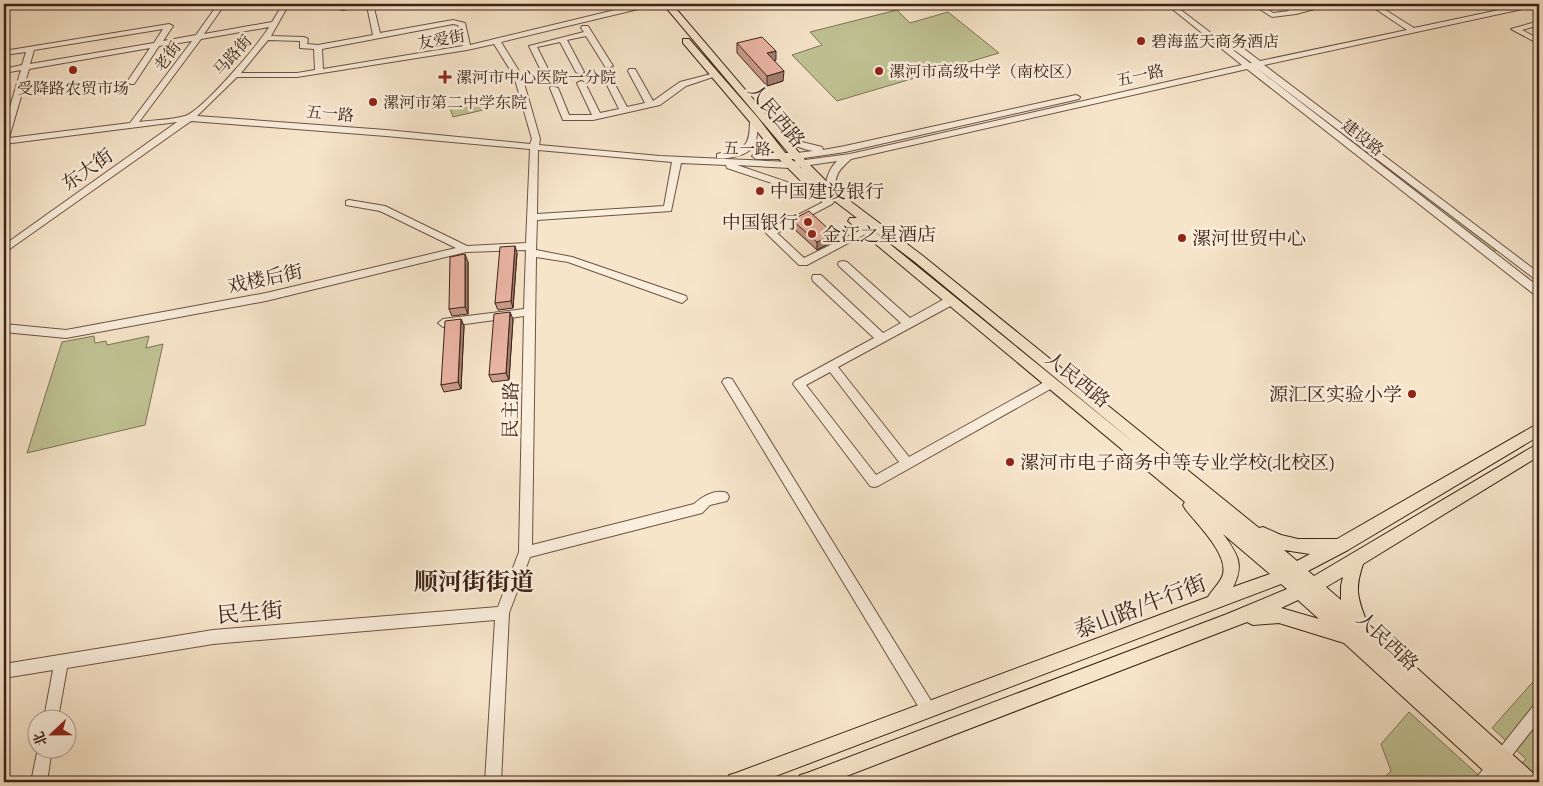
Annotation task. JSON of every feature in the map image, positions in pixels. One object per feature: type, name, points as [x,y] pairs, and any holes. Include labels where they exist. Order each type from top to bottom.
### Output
[{"type":"main road","name":"人民西路","points":[[655,4],[754,120],[827,197],[1050,384],[1289,573],[1357,633],[1492,770]]},
{"type":"main road","name":"人民西路","points":[[667,4],[769,123],[793,160]]},
{"type":"main road","name":"人民西路","points":[[827,197],[919,259],[1233,515],[1289,573]]},
{"type":"main road","name":"泰山路/牛行街","points":[[736,782],[1289,573],[1342,545],[1539,429]]},
{"type":"main road","points":[[806,782],[1231,621],[1307,589],[1356,561],[1539,448]]},
{"type":"main road","points":[[1174,483],[1225,548],[1233,564],[1225,588],[1213,602]]},
{"type":"main road","points":[[1233,515],[1276,542],[1308,547],[1342,545]]},
{"type":"main road","points":[[1231,621],[1265,615],[1279,615],[1357,633],[1348,595],[1348,583],[1356,561]]},
{"type":"main road","points":[[1492,770],[1509,782]]},
{"type":"main road","points":[[1492,770],[1528,782]]},
{"type":"street","name":"老街","points":[[134,122],[221,4]]},
{"type":"street","name":"马路街","points":[[194,115],[235,75],[266,38],[286,4]]},
{"type":"street","points":[[342,8],[366,4]]},
{"type":"street","points":[[370,4],[377,36]]},
{"type":"street","name":"友爱街","points":[[235,75],[297,75],[468,48],[648,4]]},
{"type":"street","name":"建设路","points":[[1169,4],[1346,132],[1539,278]]},
{"type":"street","name":"建设路","points":[[1180,4],[1336,134],[1539,292]]},
{"type":"street","points":[[1256,4],[1272,15],[1296,12],[1318,5],[1329,4]]},
{"type":"street","points":[[1284,4],[1296,12]]},
{"type":"street","points":[[1371,4],[1410,29]]},
{"type":"street","name":"五一路","points":[[1410,29],[1510,4]]},
{"type":"street","points":[[1535,4],[1539,8]]},
{"type":"street","name":"五一路","points":[[535,143],[677,160],[793,160],[848,153],[1249,63],[1535,4]]},
{"type":"street","points":[[580,20],[609,66]]},
{"type":"street","points":[[266,38],[304,39],[303,46],[318,47],[458,22],[461,23],[468,48]]},
{"type":"street","points":[[4,71],[197,39],[274,24]]},
{"type":"street","points":[[1539,24],[1516,29],[1539,42]]},
{"type":"street","points":[[4,53],[170,26],[131,82]]},
{"type":"street","points":[[549,79],[533,46],[588,33]]},
{"type":"street","points":[[562,39],[580,72]]},
{"type":"street","name":"民主路","points":[[493,782],[502,612],[525,552],[528,312],[535,143],[518,76],[497,42]]},
{"type":"street","points":[[318,47],[319,72]]},
{"type":"street","points":[[4,138],[31,49]]},
{"type":"street","points":[[632,71],[650,104]]},
{"type":"street","points":[[554,88],[566,118],[597,116],[657,103],[683,84],[715,75]]},
{"type":"street","points":[[607,77],[624,110]]},
{"type":"street","points":[[581,83],[597,116]]},
{"type":"street","name":"五一路","points":[[4,138],[194,115],[718,159]]},
{"type":"street","name":"东大街","points":[[4,250],[194,115]]},
{"type":"street","points":[[718,159],[735,155],[750,147],[754,141],[754,120]]},
{"type":"street","points":[[769,123],[787,139],[807,148],[848,153]]},
{"type":"street","points":[[1336,134],[1346,132]]},
{"type":"street","points":[[848,153],[838,163],[832,174],[827,197],[770,232],[803,263],[866,231]]},
{"type":"street","points":[[718,159],[827,197]]},
{"type":"street","points":[[532,217],[668,209],[677,160]]},
{"type":"street","points":[[349,203],[382,208],[466,249]]},
{"type":"street","name":"戏楼后街","points":[[4,328],[66,334],[266,296],[466,249],[531,250],[569,259],[682,299]]},
{"type":"street","points":[[1493,256],[1505,252]]},
{"type":"street","points":[[843,264],[908,323]]},
{"type":"street","points":[[818,278],[881,338]]},
{"type":"street","points":[[950,301],[799,384],[874,482],[1050,384]]},
{"type":"street","points":[[443,323],[528,312]]},
{"type":"street","points":[[831,366],[907,463]]},
{"type":"street","points":[[728,382],[928,709]]},
{"type":"street","points":[[525,552],[698,509],[707,500],[723,497]]},
{"type":"street","name":"民生街","points":[[4,671],[213,637],[502,612]]},
{"type":"street","points":[[53,708],[61,662]]},
{"type":"street","points":[[1492,770],[1539,710]]},
{"type":"street","points":[[39,782],[43,758]]},
{"type":"green space","points":[[897,10],[910,23],[948,12],[999,53],[837,101],[792,55],[822,45],[810,32]]},
{"type":"green space","points":[[481,102],[483,110],[453,117],[450,108]]},
{"type":"green space","points":[[1348,136],[1497,250],[1492,252],[1344,137]]},
{"type":"green space","points":[[94,336],[95,343],[106,341],[107,345],[149,336],[146,348],[163,344],[145,425],[27,453],[62,342]]},
{"type":"green space","points":[[1539,675],[1539,782],[1504,782],[1526,759],[1492,728]]},
{"type":"green space","points":[[1409,712],[1486,782],[1380,782],[1391,771],[1381,744]]},
{"type":"building","points":[[762,37],[776,51],[767,53],[784,71],[767,76],[737,43]]},
{"type":"building","points":[[809,211],[834,234],[817,242],[792,220]]},
{"type":"building","points":[[515,246],[511,301],[495,303],[500,247]]},
{"type":"building","points":[[465,254],[465,307],[449,309],[450,257]]},
{"type":"building","points":[[510,312],[506,373],[489,375],[494,314]]},
{"type":"building","points":[[461,319],[458,382],[441,385],[445,321]]},
{"type":"place","name":"碧海蓝天商务酒店","points":[[1141,41]]},
{"type":"place","name":"受降路农贸市场","points":[[73,70]]},
{"type":"place","name":"漯河市高级中学（南校区）","points":[[879,71]]},
{"type":"place","name":"漯河市中心医院一分院","points":[[445,77]]},
{"type":"place","name":"漯河市第二中学东院","points":[[373,102]]},
{"type":"place","name":"中国建设银行","points":[[760,191]]},
{"type":"place","name":"中国银行","points":[[808,222]]},
{"type":"place","name":"金江之星酒店","points":[[812,234]]},
{"type":"place","name":"漯河世贸中心","points":[[1182,238]]},
{"type":"place","name":"源汇区实验小学","points":[[1412,394]]},
{"type":"place","name":"漯河市电子商务中等专业学校(北校区)","points":[[1010,462]]},
{"type":"district","name":"顺河街街道","points":[[474,582]]}]
